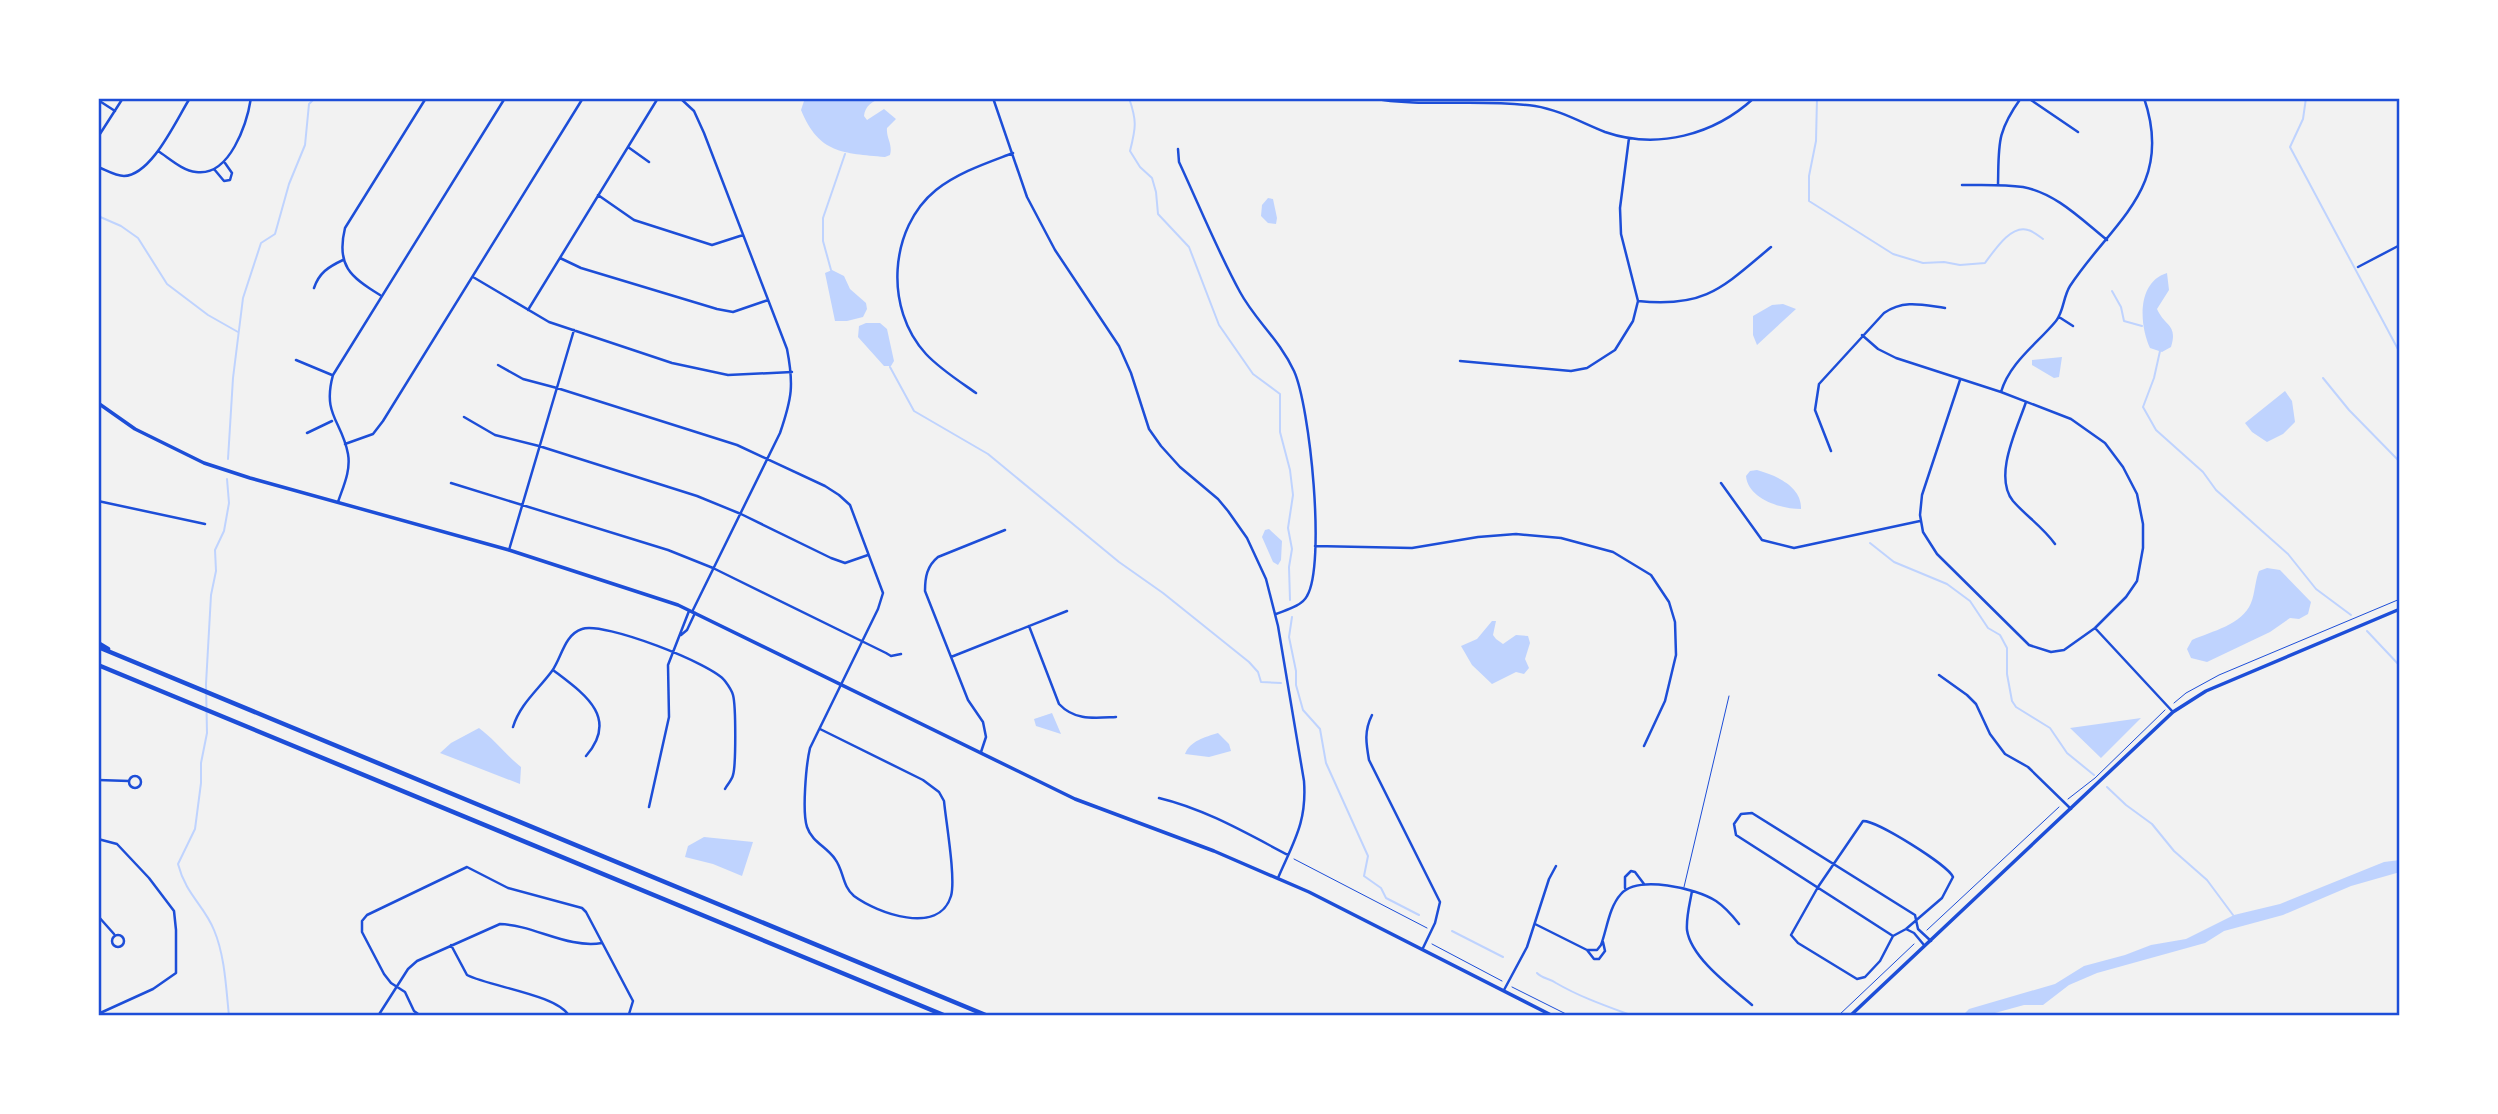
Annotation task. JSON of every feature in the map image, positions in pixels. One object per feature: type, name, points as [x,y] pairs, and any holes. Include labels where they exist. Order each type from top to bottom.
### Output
[{"type":"highway","points":[[98,645],[121,657],[988,1016]]},
{"type":"highway","points":[[98,665],[946,1016]]},
{"type":"main road","points":[[98,403],[135,429],[204,463],[509,550],[670,602],[842,683],[1075,799],[1278,878],[1423,948],[1553,1016]]},
{"type":"main road","points":[[1850,1016],[2174,712],[2206,691],[2400,609]]},
{"type":"street","points":[[98,137],[123,98]]},
{"type":"street","points":[[98,167],[120,176],[128,176],[151,161],[190,98]]},
{"type":"street","points":[[158,150],[189,170],[199,173],[214,169],[224,162],[245,127],[251,98]]},
{"type":"street","points":[[381,296],[358,282],[343,260],[342,241],[345,228],[426,98]]},
{"type":"street","points":[[338,502],[349,470],[345,444],[334,420],[329,399],[333,375],[505,98]]},
{"type":"street","points":[[345,444],[373,434],[383,421],[583,98]]},
{"type":"street","points":[[528,310],[658,98]]},
{"type":"street","points":[[649,807],[669,717],[668,665],[780,432],[790,404],[792,372],[787,349],[698,118],[691,107],[680,98]]},
{"type":"street","points":[[993,98],[1027,197],[1055,250],[1122,353],[1149,429],[1180,467],[1217,499],[1234,520],[1247,538],[1266,579],[1276,614],[1306,804],[1300,828],[1278,878]]},
{"type":"street","points":[[1370,98],[1423,103],[1537,106],[1629,138],[1670,138],[1702,131],[1730,116],[1754,98]]},
{"type":"street","points":[[1998,186],[1999,139],[2003,127],[2021,98]]},
{"type":"street","points":[[2028,98],[2078,132]]},
{"type":"street","points":[[2001,393],[2018,361],[2059,317],[2071,286],[2136,202],[2151,155],[2151,131],[2144,98]]},
{"type":"street","points":[[98,100],[115,111]]},
{"type":"street","points":[[1460,361],[1556,371],[1587,368],[1615,350],[1633,321],[1638,301],[1621,234],[1622,181],[1629,138]]},
{"type":"street","points":[[628,148],[649,162]]},
{"type":"street","points":[[1178,149],[1179,162],[1241,294],[1277,340],[1295,373],[1309,430],[1315,546],[1312,583],[1307,598],[1276,614]]},
{"type":"street","points":[[976,393],[924,352],[910,330],[902,307],[897,268],[904,238],[913,218],[937,190],[965,172],[1013,153]]},
{"type":"street","points":[[214,169],[224,181],[230,180],[232,173],[224,162]]},
{"type":"street","points":[[1962,185],[2022,187],[2049,197],[2108,240]]},
{"type":"street","points":[[598,195],[634,220],[712,244],[743,235]]},
{"type":"street","points":[[2358,267],[2400,245]]},
{"type":"street","points":[[1638,301],[1680,303],[1703,297],[1771,247]]},
{"type":"street","points":[[560,258],[581,268],[718,309],[733,312],[768,300]]},
{"type":"street","points":[[314,288],[327,268],[343,260]]},
{"type":"street","points":[[472,277],[549,322],[672,363],[728,375],[792,372]]},
{"type":"street","points":[[1831,451],[1815,410],[1816,393],[1825,376],[1862,335],[1894,306],[1913,303],[1945,308]]},
{"type":"street","points":[[2059,317],[2073,326]]},
{"type":"street","points":[[509,550],[574,330]]},
{"type":"street","points":[[1862,335],[1886,354],[2059,413],[2094,434],[2123,467],[2137,495],[2143,536],[2137,581],[2126,597],[2095,628],[2069,648],[2058,652],[2043,651],[2029,645],[1926,540],[1920,521],[1923,487],[1960,380]]},
{"type":"street","points":[[296,360],[333,375]]},
{"type":"street","points":[[498,365],[523,379],[716,438],[825,486],[850,505],[883,593],[810,748],[807,763],[806,825],[811,834],[835,858],[846,886],[857,898],[915,919],[928,918],[938,913],[947,905],[953,886],[944,801],[939,792],[923,780],[820,729]]},
{"type":"street","points":[[2026,402],[2004,479],[2012,499],[2055,544]]},
{"type":"street","points":[[464,417],[495,435],[539,446],[697,496],[845,563],[870,554]]},
{"type":"street","points":[[307,433],[334,420]]},
{"type":"street","points":[[451,483],[668,550],[713,568],[891,656],[901,654]]},
{"type":"street","points":[[1721,483],[1762,540],[1794,548],[1920,521]]},
{"type":"street","points":[[98,501],[205,524]]},
{"type":"street","points":[[981,752],[986,737],[983,722],[968,700],[925,591],[928,569],[938,557],[1005,530]]},
{"type":"street","points":[[1315,546],[1412,548],[1478,537],[1527,535],[1560,538],[1612,552],[1651,575],[1669,602],[1675,622],[1676,655],[1665,701],[1644,746]]},
{"type":"street","points":[[951,657],[1067,611]]},
{"type":"street","points":[[1028,626],[1059,704],[1075,717],[1116,717]]},
{"type":"street","points":[[513,727],[517,713],[553,670],[570,637],[585,627],[619,632],[673,652],[723,678],[733,696],[733,775],[725,789]]},
{"type":"street","points":[[2095,628],[2174,712]]},
{"type":"street","points":[[553,670],[588,699],[598,713],[598,735],[594,747],[586,756]]},
{"type":"street","points":[[1939,675],[1976,704],[1990,734],[2005,754],[2028,766],[2071,809]]},
{"type":"street","points":[[1372,715],[1366,728],[1369,760],[1438,895],[1440,910],[1423,948]]},
{"type":"street","points":[[98,780],[129,781]]},
{"type":"street","points":[[1159,798],[1210,815],[1288,855]]},
{"type":"street","points":[[1893,936],[1736,835],[1734,827],[1741,814],[1752,813],[1915,915],[1918,929],[1931,941]]},
{"type":"street","points":[[1870,821],[1952,873],[1953,877],[1948,889],[1917,920],[1893,936],[1880,961],[1865,976],[1857,979],[1792,938],[1792,932],[1802,913],[1834,864],[1859,823],[1870,821]]},
{"type":"street","points":[[98,839],[117,844],[134,860],[173,911],[176,972],[153,989],[98,1014]]},
{"type":"street","points":[[1504,990],[1527,947],[1549,879],[1556,866]]},
{"type":"street","points":[[421,1016],[414,1012],[405,992],[384,974],[362,932],[362,922],[367,915],[462,867],[467,867],[508,888],[582,908],[590,916],[633,1001],[629,1014],[624,1016]]},
{"type":"street","points":[[1587,950],[1597,950],[1602,942],[1614,906],[1625,890],[1625,877],[1631,871],[1638,875],[1644,884]]},
{"type":"street","points":[[1625,890],[1644,884],[1700,893],[1720,904],[1739,924]]},
{"type":"street","points":[[1692,891],[1687,925],[1695,949],[1752,1005]]},
{"type":"street","points":[[98,916],[115,936]]},
{"type":"street","points":[[378,1016],[396,986],[417,961],[500,923],[515,924],[584,945],[602,943]]},
{"type":"street","points":[[1535,924],[1587,950],[1594,958],[1599,959],[1605,951],[1602,942]]},
{"type":"street","points":[[1906,929],[1914,933],[1925,947]]},
{"type":"street","points":[[451,945],[467,975],[560,1005],[569,1016]]},
{"type":"lane","points":[[1684,889],[1729,695]]},
{"type":"path","points":[[1924,934],[2186,692],[2219,675],[2400,599]]},
{"type":"path","points":[[1288,855],[1432,931]]},
{"type":"path","points":[[1838,1016],[1919,939]]},
{"type":"path","points":[[1427,941],[1570,1016]]},
{"type":"water","points":[[805,98],[882,98],[870,104],[864,116],[867,120],[884,109],[896,119],[887,128],[890,155],[885,157],[845,152],[824,143],[808,124],[801,110]]},
{"type":"water","points":[[1268,198],[1273,199],[1276,224],[1268,223],[1261,216],[1262,205]]},
{"type":"water","points":[[832,270],[844,276],[850,289],[866,303],[867,309],[863,317],[835,321],[825,273]]},
{"type":"water","points":[[2167,273],[2169,290],[2157,309],[2172,330],[2173,340],[2171,347],[2162,352],[2150,348],[2144,327],[2143,305],[2150,285]]},
{"type":"water","points":[[1783,304],[1796,309],[1757,345],[1753,335],[1753,316],[1772,305]]},
{"type":"water","points":[[880,323],[887,329],[894,361],[891,366],[884,366],[858,337],[859,326]]},
{"type":"water","points":[[2062,357],[2059,377],[2054,378],[2032,365],[2032,360]]},
{"type":"water","points":[[2285,391],[2292,401],[2295,422],[2283,434],[2267,442],[2252,432],[2245,423]]},
{"type":"water","points":[[1757,470],[1779,478],[1792,488],[1800,501],[1801,509],[1775,505],[1759,497],[1748,484],[1746,476],[1750,471]]},
{"type":"water","points":[[1269,529],[1282,541],[1281,560],[1278,565],[1273,562],[1262,537],[1265,530]]},
{"type":"water","points":[[2267,568],[2280,570],[2311,602],[2308,614],[2299,619],[2290,618],[2270,632],[2207,662],[2191,658],[2187,649],[2192,640],[2234,622],[2247,611],[2259,571]]},
{"type":"water","points":[[1492,621],[1496,621],[1493,635],[1503,644],[1516,635],[1528,636],[1530,643],[1525,659],[1529,668],[1524,674],[1516,672],[1492,684],[1472,665],[1461,646],[1477,639]]},
{"type":"water","points":[[1052,713],[1061,734],[1036,726],[1034,719]]},
{"type":"water","points":[[2141,718],[2101,758],[2070,728]]},
{"type":"water","points":[[479,728],[521,767],[520,784],[440,753],[451,743]]},
{"type":"water","points":[[1218,733],[1229,744],[1231,751],[1209,757],[1185,754],[1194,743]]},
{"type":"water","points":[[704,837],[753,842],[742,876],[713,864],[685,857],[688,846]]},
{"type":"water","points":[[2400,860],[2400,872],[2351,886],[2283,915],[2224,931],[2205,943],[2097,973],[2069,985],[2043,1005],[2024,1005],[1984,1016],[1962,1016],[1969,1009],[2055,984],[2084,966],[2151,945],[2186,939],[2234,915],[2280,904],[2384,862]]},
{"type":"waterway","points":[[228,459],[233,378],[243,298],[261,243],[275,234],[289,184],[305,145],[309,104],[315,98]]},
{"type":"waterway","points":[[1129,98],[1135,124],[1130,151],[1140,167],[1152,178],[1158,214],[1189,247],[1219,325],[1253,374],[1280,394],[1280,432],[1290,470],[1293,495],[1288,528],[1292,549],[1289,567],[1290,600]]},
{"type":"waterway","points":[[1817,98],[1816,141],[1809,176],[1809,201],[1893,254],[1923,263],[1985,263],[2003,240],[2015,231],[2030,231],[2043,239]]},
{"type":"waterway","points":[[2306,98],[2303,119],[2290,147],[2400,353]]},
{"type":"waterway","points":[[831,270],[823,241],[823,218],[845,154]]},
{"type":"waterway","points":[[98,216],[121,226],[138,238],[167,284],[208,315],[238,332]]},
{"type":"waterway","points":[[2112,291],[2121,307],[2124,321],[2142,326]]},
{"type":"waterway","points":[[2160,351],[2154,378],[2143,407],[2156,430],[2203,472],[2216,490],[2288,554],[2316,589],[2351,615]]},
{"type":"waterway","points":[[890,367],[914,411],[988,454],[1119,562],[1163,593],[1249,662],[1258,672],[1261,682],[1281,683]]},
{"type":"waterway","points":[[2323,378],[2349,410],[2400,462]]},
{"type":"waterway","points":[[227,479],[229,503],[224,531],[215,550],[216,571],[211,595],[206,684],[207,733],[201,763],[201,783],[195,829],[178,864],[181,875],[210,921],[218,940],[225,972],[229,1016]]},
{"type":"waterway","points":[[1870,543],[1894,562],[1947,584],[1970,601],[1988,628],[2000,635],[2007,648],[2007,674],[2012,701],[2016,707],[2050,728],[2067,753],[2094,775]]},
{"type":"waterway","points":[[1292,617],[1289,637],[1296,685],[1303,710],[1320,729],[1326,763],[1368,856],[1364,876],[1381,888],[1386,898],[1419,915]]},
{"type":"waterway","points":[[2367,631],[2400,666]]},
{"type":"waterway","points":[[2107,787],[2152,824],[2174,851],[2207,880],[2233,915]]},
{"type":"waterway","points":[[1452,931],[1503,957]]},
{"type":"waterway","points":[[1537,973],[1584,997],[1633,1016]]}]
